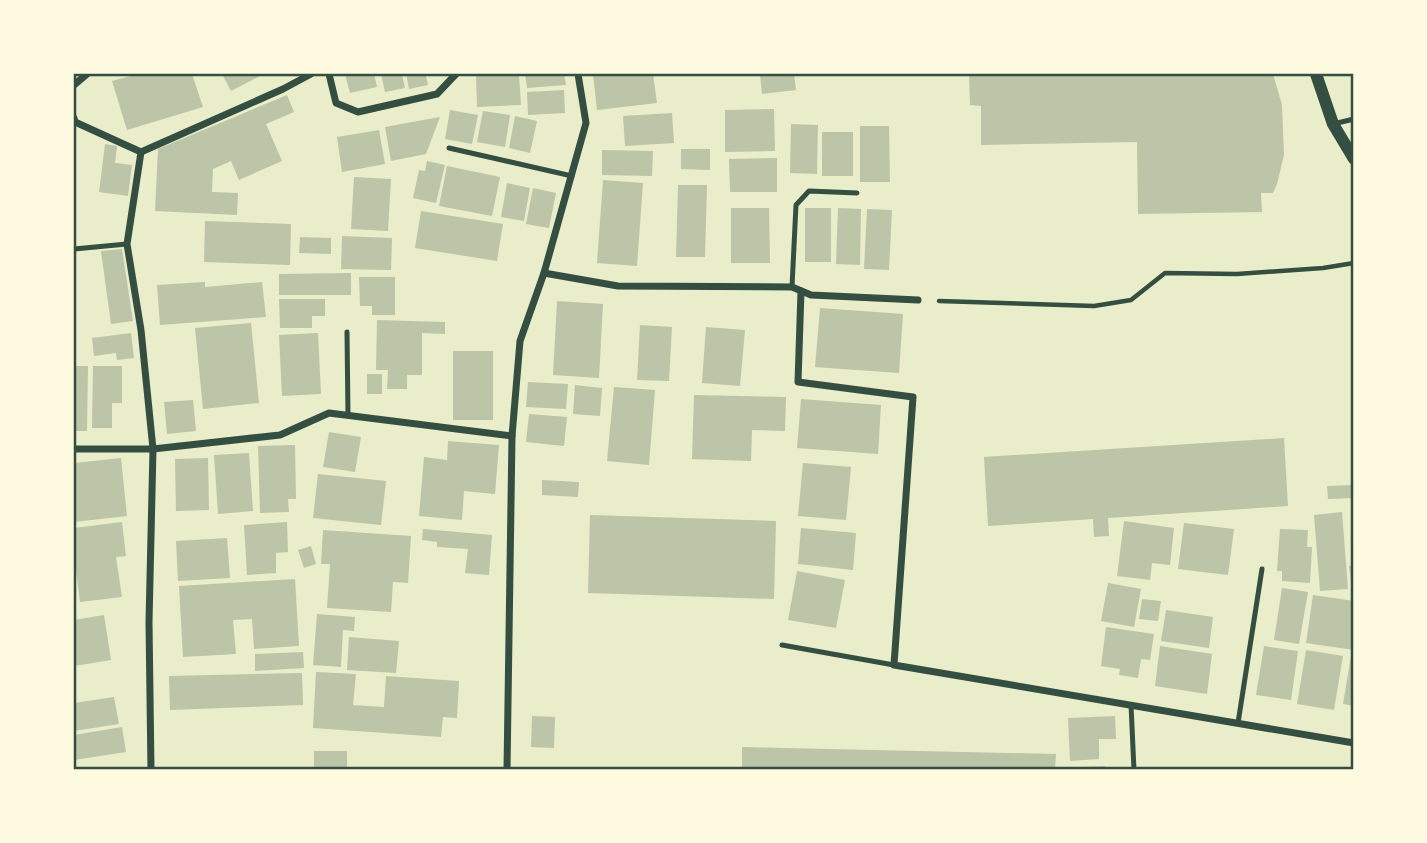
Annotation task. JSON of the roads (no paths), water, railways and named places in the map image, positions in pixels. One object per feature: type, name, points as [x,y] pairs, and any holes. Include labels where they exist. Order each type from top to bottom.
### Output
[{"type":"street","points":[[74,85],[87,74]]},
{"type":"street","points":[[74,121],[141,152],[311,74]]},
{"type":"street","points":[[329,74],[336,103],[358,112],[437,94],[456,74]]},
{"type":"street","points":[[507,769],[512,436],[520,341],[544,273],[586,123],[578,74]]},
{"type":"street","points":[[1316,74],[1333,124],[1353,159]]},
{"type":"street","points":[[141,152],[127,244],[141,330],[153,449],[149,622],[150,769]]},
{"type":"street","points":[[544,273],[618,286],[792,287],[811,295],[918,300]]},
{"type":"street","points":[[801,291],[798,382],[913,397],[894,665],[1353,743]]},
{"type":"street","points":[[74,449],[153,449],[280,435],[329,413],[512,436]]},
{"type":"lane","points":[[1333,124],[1353,118]]},
{"type":"lane","points":[[449,148],[572,176]]},
{"type":"lane","points":[[792,287],[796,205],[809,191],[856,193]]},
{"type":"lane","points":[[74,249],[127,244]]},
{"type":"lane","points":[[347,332],[348,416]]},
{"type":"lane","points":[[1238,723],[1262,569]]},
{"type":"lane","points":[[782,645],[894,665]]},
{"type":"lane","points":[[1131,705],[1134,769]]}]
